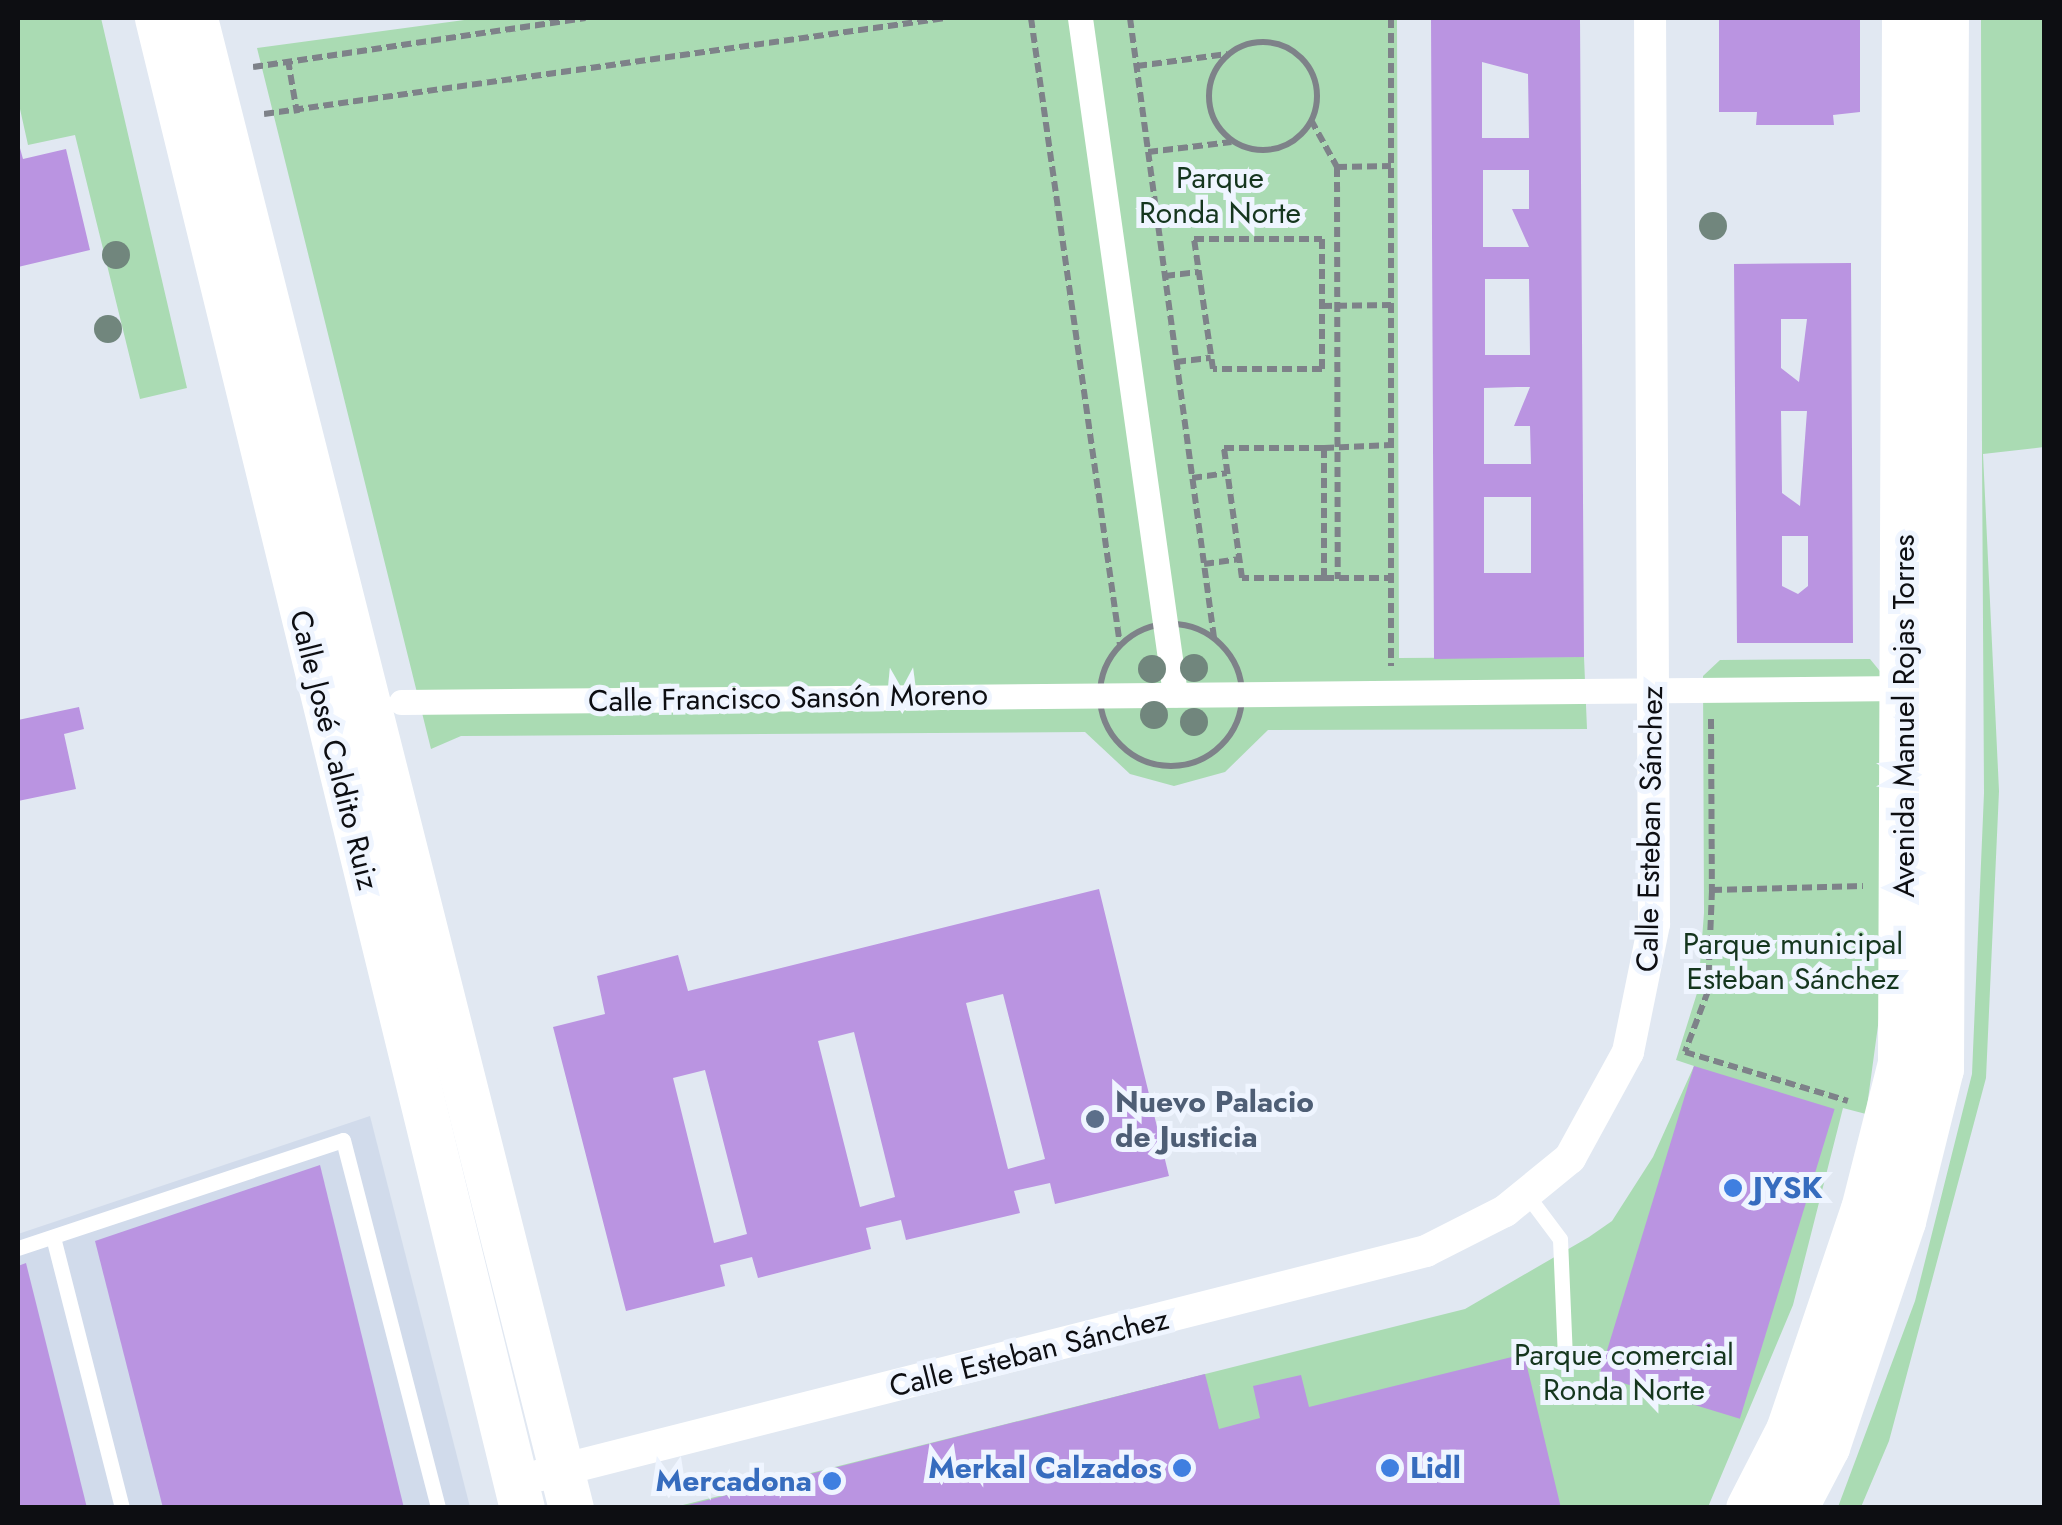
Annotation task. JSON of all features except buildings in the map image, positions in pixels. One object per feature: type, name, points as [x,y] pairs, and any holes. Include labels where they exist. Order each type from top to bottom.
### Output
[{"type":"main road","name":"Calle José Caldito Ruiz","points":[[157,18],[519,1494]]},
{"type":"main road","name":"Calle José Caldito Ruiz","points":[[195,18],[566,1489]]},
{"type":"main road","name":"Avenida Manuel Rojas Torres","points":[[1748,1508],[1788,1430],[1868,1191],[1900,1063],[1904,885],[1904,18]]},
{"type":"main road","name":"Avenida Manuel Rojas Torres","points":[[1795,1508],[1826,1447],[1903,1221],[1941,1068],[1946,18]]},
{"type":"street","points":[[1080,18],[1175,694]]},
{"type":"street","name":"Calle Esteban Sánchez","points":[[566,1489],[1391,1262],[1464,1235],[1528,1195],[1602,1110],[1647,989],[1653,690],[1650,18]]},
{"type":"street","name":"Calle Francisco Sansón Moreno","points":[[400,702],[1904,688]]},
{"type":"street","name":"Calle José Caldito Ruiz","points":[[519,1494],[566,1489]]},
{"type":"lane","points":[[18,1248],[343,1140],[438,1508]]},
{"type":"lane","points":[[1528,1195],[1560,1239],[1564,1358]]},
{"type":"lane","points":[[53,1236],[122,1508]]},
{"type":"path","points":[[252,64],[584,18]]},
{"type":"path","points":[[265,118],[945,18]]},
{"type":"path","points":[[1032,18],[1120,645]]},
{"type":"path","points":[[1130,18],[1214,638]]},
{"type":"path","points":[[1390,18],[1391,668]]},
{"type":"path","points":[[1136,66],[1228,54],[1261,41],[1296,53],[1316,84],[1311,120],[1337,167],[1338,579]]},
{"type":"path","points":[[1228,54],[1208,99],[1233,142]]},
{"type":"path","points":[[288,60],[297,113]]},
{"type":"path","points":[[1148,152],[1233,142],[1267,151],[1311,120]]},
{"type":"path","points":[[1337,167],[1391,166]]},
{"type":"path","points":[[1194,239],[1322,239],[1322,306],[1322,368],[1212,368],[1194,239]]},
{"type":"path","points":[[1165,276],[1199,272]]},
{"type":"path","points":[[1322,306],[1391,305]]},
{"type":"path","points":[[1176,362],[1211,358]]},
{"type":"path","points":[[1391,445],[1224,448],[1242,578],[1391,578]]},
{"type":"path","points":[[1324,448],[1324,578]]},
{"type":"path","points":[[1192,478],[1227,473]]},
{"type":"path","points":[[1204,564],[1240,559]]},
{"type":"path","points":[[1711,713],[1708,991],[1685,1052],[1858,1104],[1861,1087]]},
{"type":"path","points":[[1712,890],[1904,885]]},
{"type":"shaded area","points":[[370,1116],[470,1507],[18,1507],[18,1234]]},
{"type":"green space","points":[[18,18],[101,18],[187,388],[140,399],[75,135],[28,145],[18,100]]},
{"type":"green space","name":"Parque Ronda Norte","points":[[479,18],[1397,18],[1399,658],[1584,657],[1587,729],[1268,730],[1225,772],[1174,786],[1130,774],[1085,732],[461,736],[431,749],[257,48]]},
{"type":"green space","points":[[1981,18],[2044,18],[2044,447],[1983,454],[1999,791],[1986,1078],[1889,1441],[1861,1507],[1838,1507],[1915,1301],[1972,1074],[1984,793]]},
{"type":"green space","name":"Parque comercial Ronda Norte","points":[[1870,659],[1888,681],[1885,974],[1866,1114],[1843,1108],[1793,1305],[1708,1507],[671,1508],[1465,1309],[1612,1221],[1653,1157],[1694,1066],[1676,1060],[1698,990],[1704,913],[1703,676],[1720,660]]},
{"type":"place","name":"Nuevo Palacio de Justicia","points":[[1095,1119]]},
{"type":"place","name":"JYSK","points":[[1733,1188]]},
{"type":"place","name":"Merkal Calzados","points":[[1182,1468]]},
{"type":"place","name":"Lidl","points":[[1390,1468]]},
{"type":"place","name":"Mercadona","points":[[832,1481]]},
{"type":"park label","name":"Parque municipal Esteban Sánchez","points":[[1793,961]]}]
